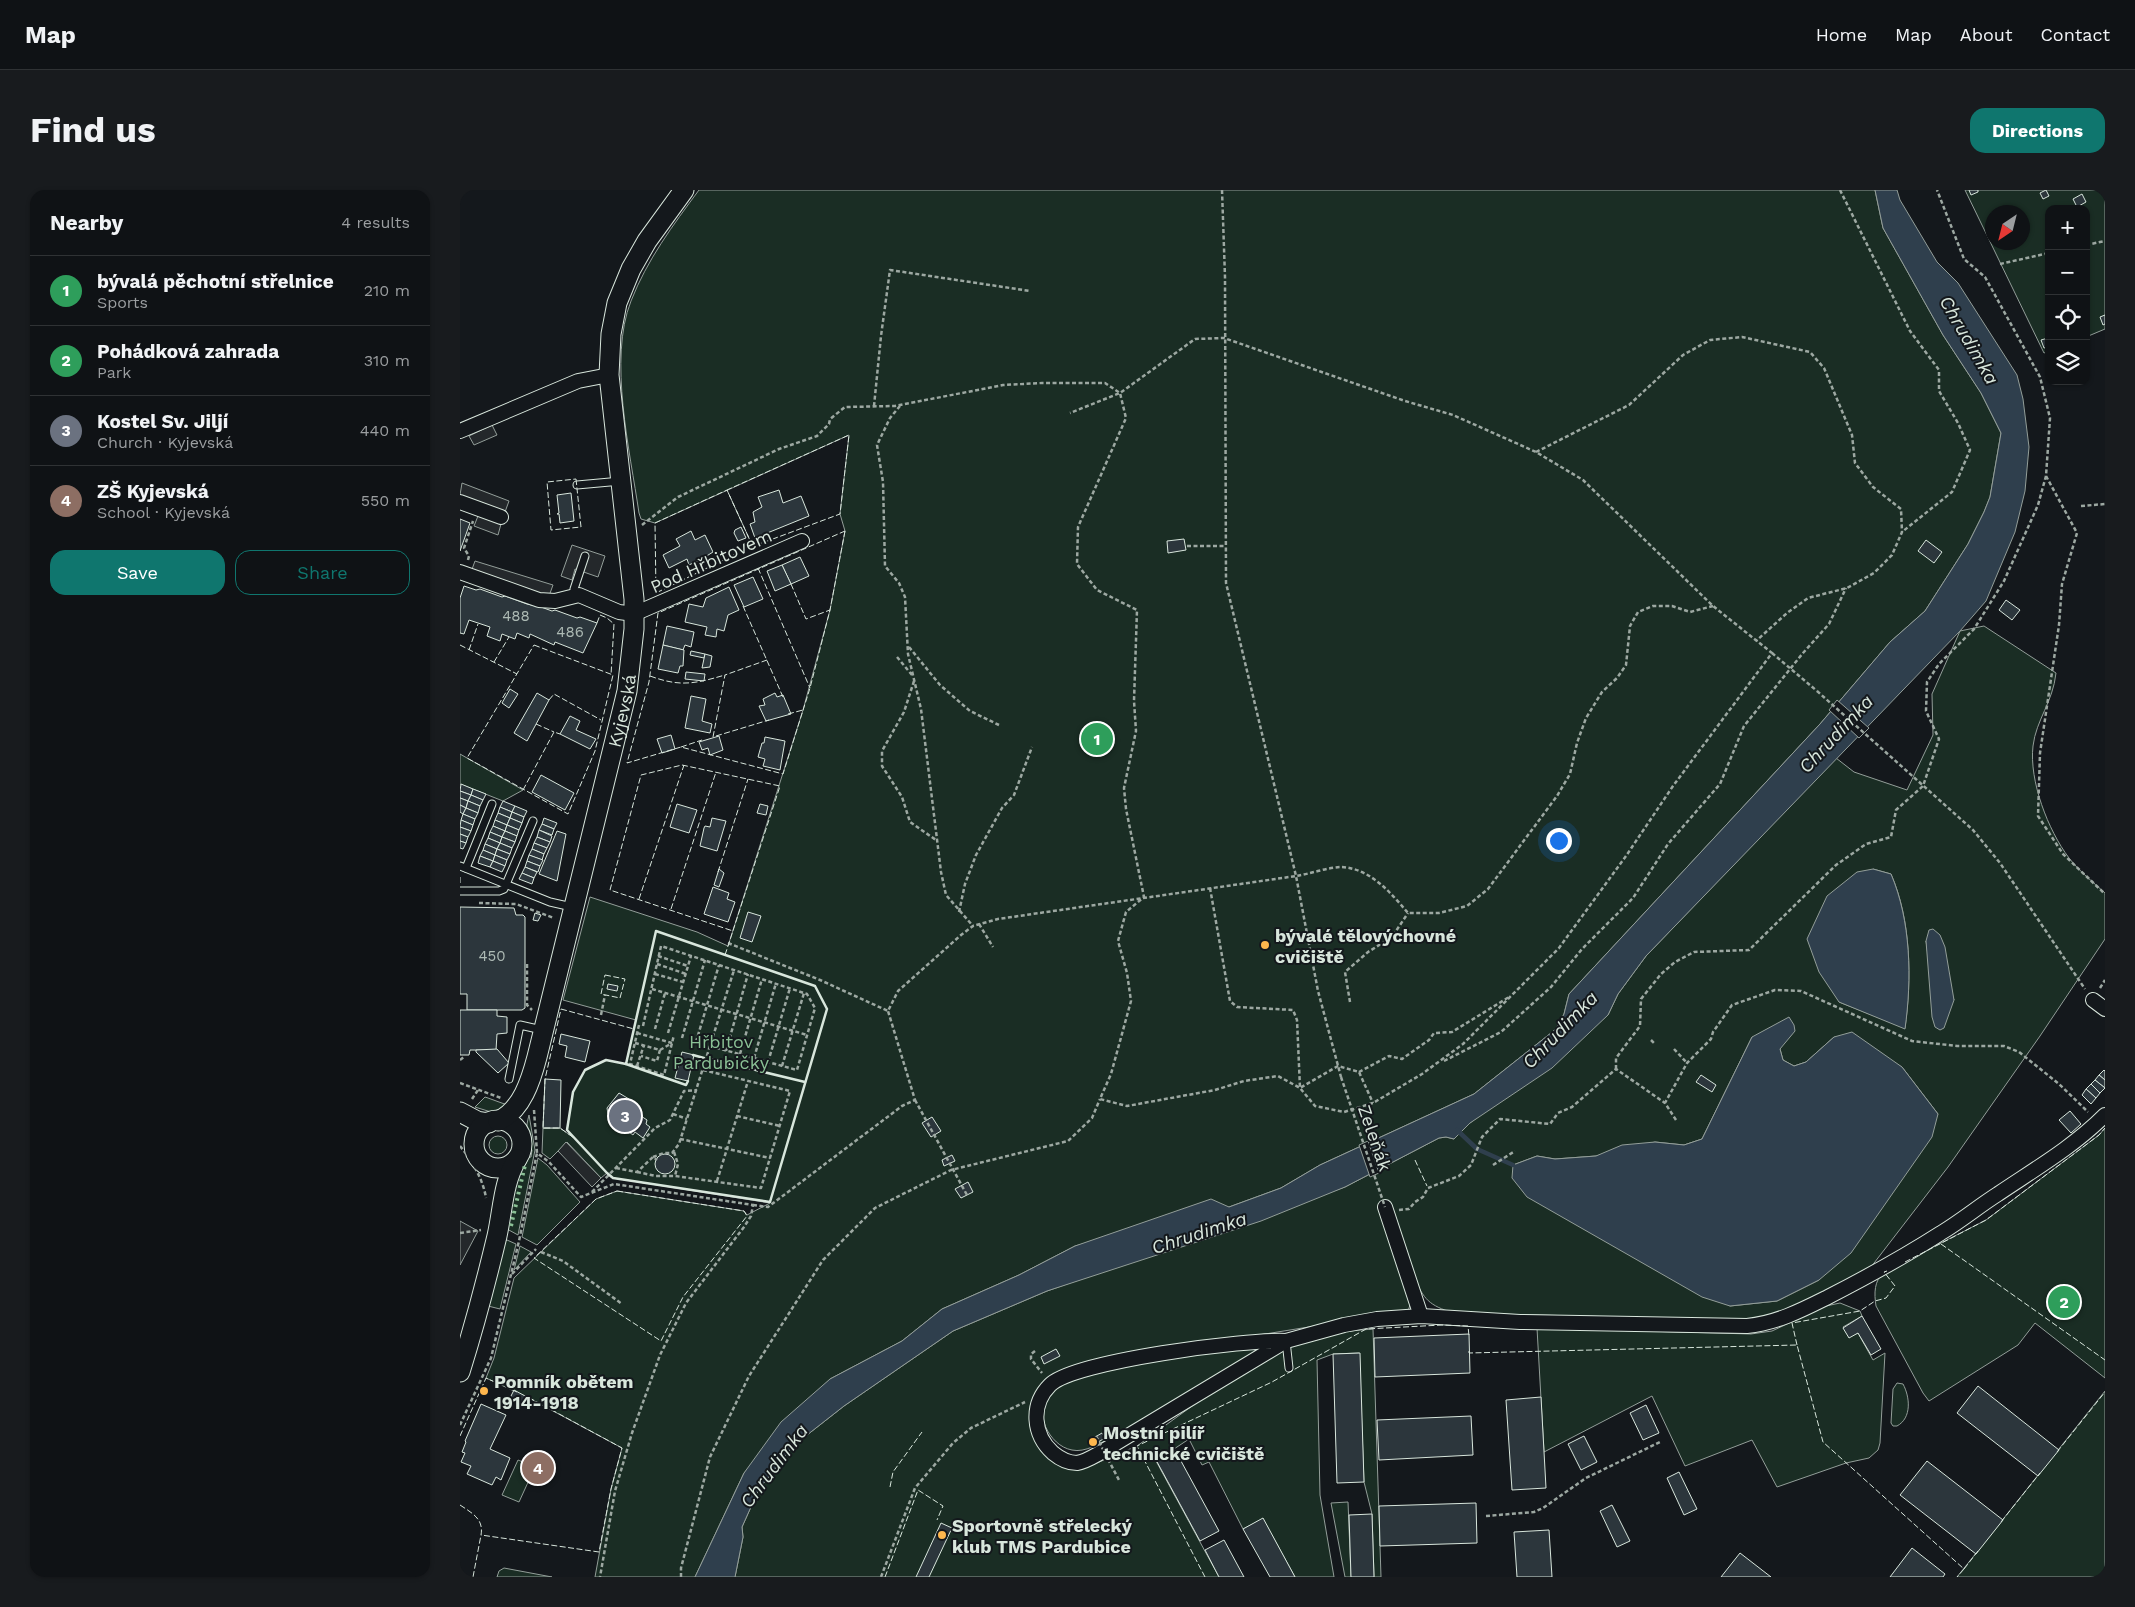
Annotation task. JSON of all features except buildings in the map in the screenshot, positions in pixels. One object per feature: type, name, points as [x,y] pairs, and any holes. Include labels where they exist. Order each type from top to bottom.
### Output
[{"type":"street","name":"Kyjevská","points":[[494,1122],[510,1114],[523,1094],[533,1072],[624,707],[630,666],[634,585],[609,375],[613,321],[624,286],[647,241],[684,190]]},
{"type":"street","points":[[460,431],[578,381],[609,375]]},
{"type":"street","points":[[460,502],[501,517]]},
{"type":"street","name":"Pod Hřbitovem","points":[[634,614],[802,541]]},
{"type":"street","points":[[462,572],[540,600],[555,601],[574,595],[582,596],[619,612],[634,614]]},
{"type":"street","points":[[2093,1000],[2105,1009]]},
{"type":"street","name":"Kyjevská","points":[[492,1231],[507,1179],[519,1150],[520,1126],[534,1085],[543,1035]]},
{"type":"street","points":[[460,1112],[477,1121],[494,1122],[508,1123],[516,1128],[519,1150],[506,1167],[496,1168],[488,1165],[472,1151],[477,1135],[482,1128],[494,1122]]},
{"type":"street","points":[[1286,1341],[1267,1340],[1168,1353],[1061,1377],[1047,1388],[1037,1409],[1036,1426],[1048,1448],[1056,1456],[1078,1463],[1098,1454],[1286,1341],[1344,1325],[1377,1319],[1420,1316],[1492,1321],[1747,1326],[1771,1323],[1794,1314],[1854,1284],[1941,1233],[1998,1194],[2038,1170],[2103,1122]]},
{"type":"street","name":"Kyjevská","points":[[460,1129],[471,1139],[472,1151],[490,1180],[496,1196],[477,1319],[460,1372]]},
{"type":"street","points":[[1387,1212],[1420,1316]]},
{"type":"lane","points":[[577,485],[621,481]]},
{"type":"lane","points":[[574,595],[574,589],[585,556]]},
{"type":"lane","points":[[492,804],[463,867],[550,902],[575,908]]},
{"type":"lane","points":[[460,891],[504,890],[533,821]]},
{"type":"lane","points":[[509,1080],[520,1025],[543,1035]]},
{"type":"lane","points":[[1286,1341],[1289,1368]]},
{"type":"path","name":"Zeleňák","points":[[1222,190],[1225,277],[1226,584],[1296,876],[1318,991],[1341,1077],[1387,1212]]},
{"type":"path","points":[[1840,190],[1910,331],[1939,370],[1939,391],[1958,423],[1970,450],[1952,492],[1902,532]]},
{"type":"path","points":[[1387,1212],[1410,1209],[1428,1188],[1459,1176],[1471,1165],[1482,1137],[1500,1119],[1550,1124],[1558,1113],[1572,1106],[1616,1069],[1616,1058],[1640,1026],[1641,999],[1661,974],[1675,962],[1694,952],[1749,950],[1836,865],[1866,844],[1891,837],[1896,810],[1922,785],[1939,739],[1926,711],[1927,682],[1939,664],[1974,629],[2004,581],[2038,505],[2046,476],[2050,418],[2040,377],[1985,277],[1964,259],[1936,190]]},
{"type":"path","points":[[2090,244],[2105,241]]},
{"type":"path","points":[[2000,264],[2045,254]]},
{"type":"path","points":[[874,406],[880,336],[890,270],[1030,291]]},
{"type":"path","points":[[1536,452],[1629,405],[1683,355],[1710,340],[1742,337],[1810,352],[1824,368],[1852,435],[1855,463],[1873,486],[1901,509],[1902,532],[1892,555],[1874,573],[1846,588],[1808,598],[1787,613],[1756,641]]},
{"type":"path","points":[[1070,413],[1120,393],[1195,339],[1224,338],[1405,401],[1453,415],[1536,452],[1583,480],[1713,606],[1772,653],[1973,830],[2000,863],[2093,1000]]},
{"type":"path","points":[[628,533],[678,497],[779,449],[817,436],[829,424],[830,419],[845,407],[900,406],[1003,385],[1042,383],[1105,383],[1120,393],[1126,418],[1078,527],[1077,564],[1097,590],[1137,610],[1134,701],[1136,731],[1124,788],[1126,809],[1144,897]]},
{"type":"path","points":[[900,406],[890,418],[877,445],[883,490],[884,566],[899,583],[905,596],[908,654],[921,709],[937,841],[946,895],[973,926]]},
{"type":"path","points":[[2046,476],[2076,533],[2062,584],[2059,625],[2040,753],[2038,816],[2063,854],[2105,894]]},
{"type":"path","points":[[2081,506],[2105,504]]},
{"type":"path","points":[[462,572],[469,556],[464,548],[478,508]]},
{"type":"path","points":[[1188,546],[1225,546]]},
{"type":"path","points":[[1438,1063],[1501,1032],[1551,987],[1582,949],[1634,898],[1668,844],[1720,784],[1744,726],[1829,624],[1846,588]]},
{"type":"path","points":[[967,1195],[916,1100],[888,1011],[898,991],[961,934],[973,926],[998,919],[1296,876],[1342,867],[1360,872],[1387,888],[1408,913],[1439,913],[1467,906],[1488,889],[1557,796],[1570,774],[1577,743],[1586,718],[1602,692],[1617,678],[1626,665],[1630,626],[1638,612],[1653,606],[1672,606],[1690,612],[1713,606]]},
{"type":"path","points":[[908,645],[940,685],[970,711],[999,725]]},
{"type":"path","points":[[1100,1099],[1127,1106],[1215,1090],[1244,1081],[1278,1076],[1300,1088],[1316,1106],[1344,1112],[1374,1103],[1438,1063],[1463,1044],[1559,948],[1626,856],[1673,786],[1772,653]]},
{"type":"path","points":[[896,656],[914,678]]},
{"type":"path","points":[[914,678],[904,712],[882,751],[882,766],[902,797],[910,822],[937,841]]},
{"type":"path","points":[[959,912],[965,884],[976,855],[1002,808],[1014,795],[1032,747]]},
{"type":"path","points":[[1210,888],[1230,1002],[1237,1007],[1293,1010],[1297,1020],[1300,1088]]},
{"type":"path","points":[[681,1577],[681,1568],[710,1457],[749,1376],[823,1260],[875,1208],[951,1170],[1068,1141],[1092,1118],[1111,1074],[1131,1001],[1127,973],[1118,941],[1126,912],[1144,897]]},
{"type":"path","points":[[478,903],[516,904],[557,918]]},
{"type":"path","points":[[1350,1002],[1345,972],[1368,952],[1392,937],[1408,913]]},
{"type":"path","points":[[979,924],[993,947]]},
{"type":"path","points":[[728,943],[820,980],[888,1011]]},
{"type":"path","points":[[644,1026],[661,946],[807,994],[815,1008],[798,1070],[710,1046]]},
{"type":"path","points":[[658,956],[688,966]]},
{"type":"path","points":[[668,1033],[692,956]]},
{"type":"path","points":[[682,1038],[705,960]]},
{"type":"path","points":[[527,964],[527,1005]]},
{"type":"path","points":[[657,964],[686,974]]},
{"type":"path","points":[[696,1042],[720,965]]},
{"type":"path","points":[[675,1176],[678,1164],[674,1152],[697,1090],[734,970]]},
{"type":"path","points":[[655,974],[684,982]]},
{"type":"path","points":[[726,1051],[748,974]]},
{"type":"path","points":[[740,1054],[762,979]]},
{"type":"path","points":[[754,1058],[776,984]]},
{"type":"path","points":[[768,1062],[790,988]]},
{"type":"path","points":[[652,989],[807,1035]]},
{"type":"path","points":[[1665,1103],[1688,1063],[1711,1039],[1713,1032],[1732,1005],[1775,990],[1801,992],[1912,1041],[1957,1046],[2004,1046],[2018,1052],[2060,1084],[2103,1122]]},
{"type":"path","points":[[655,1030],[665,993]]},
{"type":"path","points":[[782,1066],[804,993]]},
{"type":"path","points":[[1300,1088],[1338,1066],[1359,1072],[1389,1056],[1402,1059],[1429,1040],[1434,1033],[1452,1032],[1470,1023],[1515,994]]},
{"type":"path","points":[[601,1015],[605,995]]},
{"type":"path","points":[[639,1025],[630,1064],[664,1075],[674,1035]]},
{"type":"path","points":[[637,1033],[672,1043]]},
{"type":"path","points":[[1651,1040],[1655,1044]]},
{"type":"path","points":[[635,1043],[660,1050]]},
{"type":"path","points":[[641,1056],[657,1061],[660,1050],[672,1043]]},
{"type":"path","points":[[637,1066],[644,1045]]},
{"type":"path","points":[[1674,1049],[1688,1063]]},
{"type":"path","points":[[460,1060],[464,1057]]},
{"type":"path","points":[[1616,1069],[1665,1103],[1676,1120]]},
{"type":"path","points":[[616,1168],[661,1176],[717,1181],[761,1188],[790,1091],[703,1070]]},
{"type":"path","points":[[1359,1072],[1374,1103]]},
{"type":"path","points":[[717,1181],[748,1081]]},
{"type":"path","points":[[460,1083],[503,1098]]},
{"type":"path","points":[[591,1193],[655,1128],[670,1120],[684,1092],[697,1090]]},
{"type":"path","points":[[537,1153],[549,1162],[581,1197],[614,1184],[768,1207],[894,1112],[916,1100]]},
{"type":"path","points":[[460,1425],[491,1358],[511,1275],[537,1153],[535,1110]]},
{"type":"path","points":[[673,1114],[687,1118]]},
{"type":"path","points":[[737,1116],[780,1126]]},
{"type":"path","points":[[680,1140],[770,1158]]},
{"type":"path","points":[[472,1151],[473,1164],[485,1188],[488,1205]]},
{"type":"path","points":[[1493,1165],[1514,1151]]},
{"type":"path","points":[[637,1172],[653,1157],[674,1152]]},
{"type":"path","points":[[653,1157],[657,1160]]},
{"type":"path","points":[[600,1577],[615,1490],[632,1434],[660,1355],[686,1303],[744,1227],[751,1216],[753,1205]]},
{"type":"path","points":[[460,1233],[492,1231]]},
{"type":"path","points":[[511,1275],[536,1249]]},
{"type":"path","points":[[541,1252],[563,1261],[622,1304]]},
{"type":"path","points":[[881,1577],[915,1488],[953,1443],[971,1428],[1047,1388],[1032,1360],[1031,1354],[1035,1351]]},
{"type":"path","points":[[1096,1436],[1120,1482]]},
{"type":"path","points":[[1486,1516],[1534,1512],[1543,1508],[1586,1478],[1662,1441]]},
{"type":"green space","name":"Hřbitov Pardubičky","points":[[699,190],[1875,190],[1883,228],[1943,335],[1981,393],[2001,433],[1990,497],[1984,512],[1968,544],[1925,611],[1890,642],[1820,724],[1569,994],[1564,1014],[1556,1029],[1474,1094],[1320,1165],[1281,1188],[1229,1207],[1075,1246],[1019,1275],[942,1309],[902,1341],[830,1379],[744,1473],[695,1577],[595,1577],[611,1489],[622,1448],[527,1397],[486,1378],[494,1358],[514,1278],[596,1199],[617,1191],[744,1211],[747,1215],[770,1203],[613,1178],[607,1173],[601,1178],[567,1142],[550,1159],[542,1153],[543,1128],[560,1128],[574,1138],[567,1130],[573,1092],[585,1070],[606,1060],[626,1064],[636,1020],[563,1000],[590,897],[697,932],[728,946],[803,710],[830,610],[845,531],[840,514],[849,435],[655,523],[641,519],[623,406],[621,350],[624,324],[631,301],[645,271],[670,230]]},
{"type":"green space","points":[[1965,190],[2105,190],[2105,329],[2090,335],[2090,205],[2045,205],[2045,353],[1994,250],[2030,250],[2030,205],[1985,205],[1985,231]]},
{"type":"green space","points":[[1984,626],[2056,673],[2052,693],[2037,728],[2033,746],[2034,774],[2047,819],[2061,847],[2077,867],[2105,893],[2105,939],[1948,1167],[1871,1267],[1809,1301],[1765,1317],[1745,1320],[1453,1313],[1428,1301],[1414,1277],[1409,1295],[1410,1305],[1408,1311],[1203,1344],[1053,1377],[1035,1441],[1092,1465],[1137,1446],[1210,1393],[1283,1348],[1328,1333],[1373,1329],[1381,1577],[1374,1577],[1372,1514],[1364,1482],[1359,1353],[1333,1354],[1317,1360],[1320,1495],[1334,1577],[1295,1577],[1263,1519],[1243,1529],[1209,1462],[1202,1465],[1189,1439],[1156,1461],[1219,1577],[735,1577],[743,1537],[742,1527],[759,1489],[793,1446],[844,1406],[953,1331],[1047,1291],[1345,1187],[1439,1138],[1454,1139],[1470,1123],[1608,1015],[1618,994],[1646,956],[1836,758],[1854,772],[1907,790],[1933,735],[1932,694],[1960,631]],"holes":[[[1873,869],[1891,874],[1903,910],[1909,969],[1905,1028],[1839,1002]],[[1926,941],[1954,1000],[1929,961]],[[1752,1037],[1780,1049],[1783,1060],[1794,1066],[1806,1062],[1834,1037],[1902,1067],[1938,1114],[1819,1280],[1777,1301],[1730,1306],[1513,1165],[1537,1156],[1555,1159],[1596,1156],[1655,1142],[1684,1145],[1702,1139]]]},
{"type":"green space","points":[[460,754],[523,790],[503,801],[460,784]]},
{"type":"green space","points":[[485,1097],[510,1106],[491,1112],[475,1107]]},
{"type":"green space","points":[[529,1115],[535,1150],[518,1235],[507,1229],[510,1194],[525,1158],[531,1157],[532,1150],[526,1133]]},
{"type":"green space","points":[[2105,1128],[2105,1378],[2035,1323],[2018,1345],[1929,1401],[1876,1306],[1875,1292],[1878,1279],[1884,1272],[1986,1220],[2099,1135]]},
{"type":"green space","points":[[498,1136],[504,1139],[507,1145],[504,1151],[498,1154],[492,1151],[489,1145],[492,1139]]},
{"type":"green space","points":[[538,1158],[547,1165],[580,1202],[537,1245],[522,1237]]},
{"type":"green space","points":[[507,1240],[516,1244],[500,1309],[488,1306],[503,1243]]},
{"type":"green space","points":[[520,1246],[531,1252],[514,1270]]},
{"type":"green space","points":[[1840,1303],[1860,1311],[1862,1316],[1843,1327],[1849,1337],[1858,1333],[1873,1360],[1885,1353],[1880,1443],[1878,1450],[1869,1458],[1846,1463],[1777,1487],[1752,1440],[1685,1466],[1652,1396],[1544,1452],[1537,1328],[1751,1334],[1772,1331],[1826,1306]]},
{"type":"green space","points":[[1268,1344],[1111,1438],[1092,1447],[1077,1451],[1064,1447],[1056,1442],[1046,1427],[1043,1418],[1045,1400],[1055,1389],[1077,1377],[1151,1362]]},
{"type":"green space","points":[[1897,1383],[1903,1384],[1907,1395],[1908,1407],[1902,1422],[1897,1426],[1893,1426],[1891,1423],[1893,1389]]},
{"type":"green space","points":[[2105,1391],[2105,1577],[1957,1577]]},
{"type":"green space","points":[[518,1460],[535,1467],[519,1502],[502,1495]]},
{"type":"green space","points":[[1348,1502],[1351,1577],[1345,1577],[1331,1503]]},
{"type":"green space","points":[[504,1568],[552,1577],[497,1577],[499,1571]]},
{"type":"shaded area","points":[[492,425],[497,435],[474,445],[469,436]]},
{"type":"shaded area","points":[[462,483],[509,501],[505,512],[460,495]]},
{"type":"shaded area","points":[[478,516],[501,524],[498,535],[474,526]]},
{"type":"shaded area","points":[[572,545],[605,556],[598,577],[575,569],[572,580],[561,576]]},
{"type":"shaded area","points":[[475,561],[553,585],[549,596],[471,572]]},
{"type":"shaded area","points":[[566,1142],[601,1178],[592,1187],[558,1151]]},
{"type":"shaded area","points":[[460,1221],[478,1231],[460,1265]]},
{"type":"water","name":"Chrudimka","points":[[1875,190],[1897,190],[1900,200],[1937,262],[1958,283],[2017,375],[2023,399],[2029,447],[2025,491],[2015,532],[1986,601],[1960,631],[1646,956],[1618,994],[1608,1015],[1552,1068],[1470,1123],[1454,1139],[1439,1138],[1345,1187],[1261,1221],[1047,1291],[953,1331],[844,1406],[793,1446],[759,1489],[742,1527],[743,1537],[735,1577],[695,1577],[744,1473],[781,1422],[830,1379],[902,1341],[942,1309],[1019,1275],[1075,1246],[1211,1199],[1229,1207],[1281,1188],[1320,1165],[1474,1094],[1556,1029],[1564,1014],[1569,994],[1820,724],[1890,642],[1925,611],[1968,544],[1984,512],[1990,497],[2001,433],[1981,393],[1943,335],[1883,228]]},
{"type":"water","points":[[1873,869],[1891,874],[1903,911],[1909,970],[1905,1029],[1839,1002],[1819,972],[1807,939],[1827,896],[1857,872]]},
{"type":"water","points":[[1933,929],[1940,935],[1945,947],[1954,1000],[1944,1028],[1940,1030],[1935,1027],[1932,1017],[1926,941],[1929,930]]},
{"type":"water","points":[[1789,1017],[1795,1031],[1780,1049],[1783,1060],[1794,1066],[1806,1062],[1834,1037],[1852,1032],[1902,1067],[1938,1114],[1932,1137],[1851,1253],[1819,1280],[1777,1301],[1730,1306],[1702,1297],[1527,1197],[1512,1178],[1513,1165],[1537,1156],[1555,1159],[1596,1156],[1622,1145],[1655,1142],[1684,1145],[1702,1139],[1752,1037]]},
{"type":"pier","points":[[1837,700],[1869,728],[1859,738],[1829,710]]},
{"type":"pier","points":[[1368,1141],[1379,1173],[1370,1177],[1359,1145]]},
{"type":"waterway","points":[[1457,1130],[1477,1149],[1513,1165]]},
{"type":"hedge","points":[[511,1226],[525,1165]]},
{"type":"fence","points":[[753,547],[727,490],[655,523],[656,593],[746,549],[840,514],[849,435],[727,490],[753,547]]},
{"type":"fence","points":[[576,479],[581,527],[551,530],[547,482],[576,479]]},
{"type":"fence","points":[[845,531],[830,610],[810,688],[783,774],[681,747],[627,763],[649,682],[658,613],[845,531]]},
{"type":"fence","points":[[758,568],[810,688]]},
{"type":"fence","points":[[791,584],[806,619],[830,610]]},
{"type":"fence","points":[[743,606],[783,697]]},
{"type":"fence","points":[[597,623],[600,615],[614,624],[611,675]]},
{"type":"fence","points":[[469,650],[478,624]]},
{"type":"fence","points":[[494,662],[509,637]]},
{"type":"fence","points":[[460,645],[517,674]]},
{"type":"fence","points":[[534,645],[613,675],[595,751],[568,814],[467,758],[534,645]]},
{"type":"fence","points":[[713,737],[725,675],[767,660]]},
{"type":"fence","points":[[650,676],[670,682],[687,683],[725,675]]},
{"type":"fence","points":[[549,700],[554,694],[601,720]]},
{"type":"fence","points":[[788,714],[803,710]]},
{"type":"fence","points":[[716,736],[769,720]]},
{"type":"fence","points":[[536,724],[554,732]]},
{"type":"fence","points":[[523,790],[554,732],[560,734]]},
{"type":"fence","points":[[681,747],[702,740]]},
{"type":"fence","points":[[725,955],[728,946],[780,786],[682,765],[641,775],[610,890],[733,931]]},
{"type":"fence","points":[[639,899],[684,765]]},
{"type":"fence","points":[[671,909],[716,772]]},
{"type":"fence","points":[[718,872],[748,779]]},
{"type":"fence","points":[[460,877],[460,885]]},
{"type":"fence","points":[[605,975],[625,979],[620,998],[601,994],[605,975]]},
{"type":"fence","points":[[561,1009],[634,1029],[626,1064],[606,1060],[585,1070],[573,1092],[567,1130],[577,1140],[560,1128],[543,1128],[545,1079],[561,1009]]},
{"type":"fence","points":[[1905,1262],[1986,1220],[2099,1135],[2105,1128]]},
{"type":"fence","points":[[1415,1160],[1427,1186]]},
{"type":"fence","points":[[617,1191],[744,1211],[747,1216],[683,1297],[661,1341],[534,1258],[596,1199],[617,1191]]},
{"type":"fence","points":[[1941,1244],[2105,1360]]},
{"type":"fence","points":[[1797,1345],[1792,1323],[1860,1311],[1875,1301],[1886,1298],[1895,1286],[1884,1272],[1887,1271]]},
{"type":"fence","points":[[1205,1577],[1137,1446],[1272,1382],[1366,1329],[1442,1325],[1468,1326],[1469,1336]]},
{"type":"fence","points":[[1469,1351],[1469,1353],[1797,1345],[1823,1442],[1964,1569],[1957,1577]]},
{"type":"fence","points":[[460,1436],[486,1378],[517,1392]]},
{"type":"fence","points":[[2057,1452],[2105,1392]]},
{"type":"fence","points":[[460,1505],[479,1521],[481,1535],[599,1552],[611,1489],[622,1448],[526,1396]]},
{"type":"fence","points":[[890,1487],[893,1472],[922,1432]]},
{"type":"fence","points":[[2001,1522],[2040,1473]]},
{"type":"fence","points":[[885,1577],[918,1490],[943,1506],[937,1520]]},
{"type":"fence","points":[[473,1577],[481,1535]]},
{"type":"fence","points":[[1964,1569],[1978,1551]]},
{"type":"wall","points":[[656,931],[815,986],[827,1009],[770,1202],[613,1178],[567,1130],[573,1092],[585,1070],[606,1060],[626,1064],[656,931]]},
{"type":"wall","points":[[693,1055],[704,1058]]},
{"type":"wall","points":[[710,1059],[805,1082]]},
{"type":"wall","points":[[626,1064],[686,1085],[688,1081]]},
{"type":"place","name":"bývalá pěchotní střelnice","points":[[1097,739]]},
{"type":"place","name":"bývalé tělovýchovné cvičiště","points":[[1265,945]]},
{"type":"place","name":"Kostel Sv. Jiljí","points":[[625,1116]]},
{"type":"place","name":"Pohádková zahrada","points":[[2064,1302]]},
{"type":"place","name":"Pomník obětem 1914-1918","points":[[484,1391]]},
{"type":"place","name":"Mostní pilíř technické cvičiště","points":[[1093,1442]]},
{"type":"place","name":"ZŠ Kyjevská","points":[[538,1468]]},
{"type":"place","name":"Sportovně střelecký klub TMS Pardubice","points":[[942,1535]]}]
